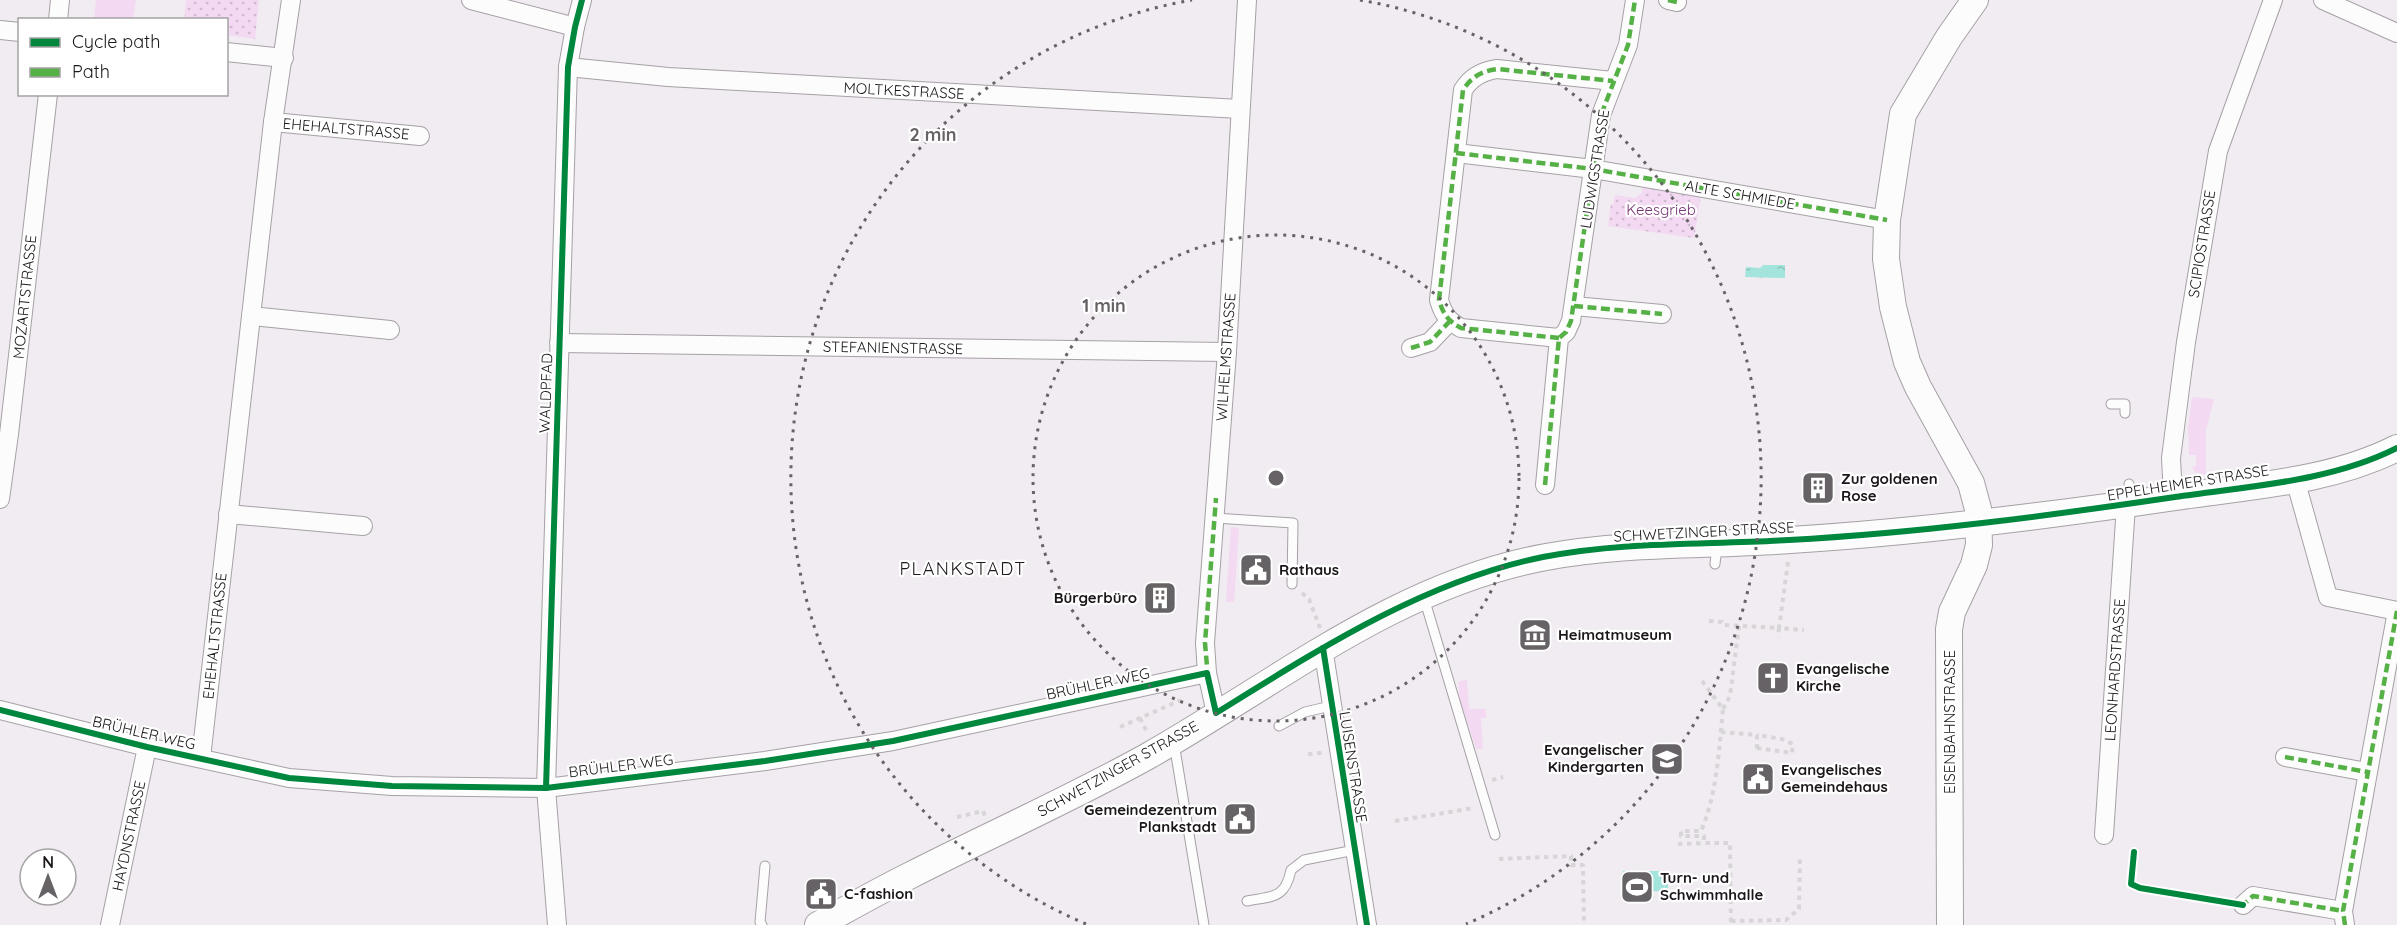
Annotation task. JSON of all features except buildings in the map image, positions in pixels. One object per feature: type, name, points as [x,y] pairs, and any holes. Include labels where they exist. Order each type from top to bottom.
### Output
[{"type":"street","points":[[58,18],[60,0]]},
{"type":"street","name":"EHEHALTSTRASSE","points":[[201,758],[273,122],[291,0]]},
{"type":"street","points":[[471,0],[575,27]]},
{"type":"street","name":"WALDPFAD","points":[[557,925],[546,788],[568,67],[582,0]]},
{"type":"street","name":"WILHELMSTRASSE","points":[[1216,713],[1207,673],[1205,643],[1227,352],[1247,0]]},
{"type":"street","name":"LUDWIGSTRASSE","points":[[1545,485],[1559,338],[1566,332],[1574,306],[1601,116],[1628,45],[1635,0]]},
{"type":"street","name":"EISENBAHNSTRASSE","points":[[1950,925],[1949,629],[1952,612],[1974,565],[1979,545],[1978,509],[1971,483],[1918,387],[1907,362],[1893,307],[1886,259],[1887,220],[1903,114],[1948,37],[1975,0]]},
{"type":"street","name":"SCIPIOSTRASSE","points":[[2173,497],[2171,458],[2218,151],[2273,0]]},
{"type":"street","points":[[2322,0],[2397,33]]},
{"type":"street","points":[[0,30],[18,32]]},
{"type":"street","points":[[228,52],[284,58]]},
{"type":"street","name":"MOLTKESTRASSE","points":[[568,67],[668,77],[1240,110]]},
{"type":"street","points":[[1559,338],[1461,328],[1449,322],[1442,312],[1439,300],[1463,90],[1476,76],[1487,70],[1497,69],[1613,81]]},
{"type":"street","name":"MOZARTSTRASSE","points":[[0,499],[48,96]]},
{"type":"street","name":"EHEHALTSTRASSE","points":[[273,122],[420,136]]},
{"type":"street","points":[[1456,153],[1593,169]]},
{"type":"street","name":"ALTE SCHMIEDE","points":[[1593,169],[1887,220]]},
{"type":"street","points":[[1574,306],[1662,314]]},
{"type":"street","points":[[251,316],[390,330]]},
{"type":"street","points":[[1411,348],[1430,342],[1449,322]]},
{"type":"street","name":"STEFANIENSTRASSE","points":[[559,344],[1227,352]]},
{"type":"street","name":"EPPELHEIMER STRASSE","points":[[1979,524],[2129,498],[2173,497],[2295,479],[2356,466],[2397,448]]},
{"type":"street","points":[[2243,905],[2253,896],[2344,918],[2367,772],[2397,610],[2328,597],[2295,479]]},
{"type":"street","name":"LEONHARDSTRASSE","points":[[2104,835],[2129,498]]},
{"type":"street","points":[[228,514],[363,526]]},
{"type":"street","name":"SCHWETZINGER STRASSE","points":[[818,925],[1174,741],[1325,646],[1423,596],[1486,572],[1542,557],[1632,546],[1716,554],[1791,540],[1979,524]]},
{"type":"street","name":"LUISENSTRASSE","points":[[1325,646],[1331,706],[1356,819],[1355,850],[1367,925]]},
{"type":"street","name":"BRÜHLER WEG","points":[[0,710],[263,774],[325,783],[546,788],[765,761],[893,741],[1207,673]]},
{"type":"street","name":"HAYDNSTRASSE","points":[[110,925],[147,747]]},
{"type":"street","points":[[2285,757],[2367,772]]},
{"type":"lane","points":[[2111,404],[2125,405],[2125,413]]},
{"type":"lane","points":[[1215,518],[1293,523],[1292,584]]},
{"type":"lane","points":[[1423,596],[1495,835]]},
{"type":"lane","points":[[1279,726],[1305,712],[1331,706]]},
{"type":"lane","points":[[1174,741],[1204,925]]},
{"type":"lane","points":[[1247,901],[1277,895],[1288,887],[1291,870],[1304,860],[1355,850]]},
{"type":"lane","points":[[762,925],[760,922],[765,866]]},
{"type":"path","points":[[1778,638],[1791,540]]},
{"type":"path","points":[[1292,584],[1309,599],[1325,646]]},
{"type":"path","points":[[1709,621],[1738,626],[1804,630]]},
{"type":"path","points":[[1704,843],[1704,836],[1681,836],[1681,831],[1701,831],[1710,809],[1723,709],[1730,696],[1738,626]]},
{"type":"path","points":[[1120,727],[1181,700],[1181,678]]},
{"type":"path","points":[[1702,681],[1723,709]]},
{"type":"path","points":[[1721,732],[1757,735],[1782,739],[1793,744],[1792,753],[1757,750],[1757,735]]},
{"type":"path","points":[[1395,821],[1468,809]]},
{"type":"path","points":[[957,817],[983,811],[985,818]]},
{"type":"path","points":[[1678,843],[1730,843],[1731,923],[1786,920],[1799,909],[1800,855]]},
{"type":"path","points":[[1499,859],[1571,856],[1571,866],[1583,865],[1584,925]]},
{"type":"path","points":[[1583,870],[1590,870]]},
{"type":"green space","points":[[96,0],[136,0],[133,18],[94,18]]},
{"type":"green space","points":[[186,0],[259,0],[255,39],[228,35],[228,18],[184,18]]},
{"type":"green space","name":"Keesgrieb","points":[[1643,184],[1701,196],[1694,238],[1608,226],[1611,204],[1613,204],[1615,195],[1635,198],[1642,193]]},
{"type":"green space","points":[[2192,397],[2214,399],[2206,430],[2206,475],[2195,472],[2192,467],[2196,466],[2196,455],[2189,455],[2188,428]]},
{"type":"green space","points":[[1231,527],[1239,528],[1234,602],[1226,602]]},
{"type":"green space","points":[[1467,679],[1469,709],[1486,709],[1486,718],[1481,718],[1483,749],[1476,749],[1460,700],[1458,682]]},
{"type":"water","points":[[1763,265],[1785,265],[1785,278],[1745,277],[1746,267],[1760,268]]},
{"type":"water","points":[[1623,871],[1668,871],[1668,891],[1623,892]]},
{"type":"marked path","points":[[1545,485],[1559,338],[1566,332],[1571,321],[1601,115],[1628,45],[1635,0]]},
{"type":"marked path","points":[[1668,0],[1677,2]]},
{"type":"marked path","points":[[1559,338],[1461,328],[1449,320],[1444,313],[1439,300],[1463,90],[1477,75],[1497,69],[1613,81]]},
{"type":"marked path","points":[[1456,153],[1593,169],[1887,220]]},
{"type":"marked path","points":[[1574,306],[1662,314]]},
{"type":"marked path","points":[[1411,348],[1430,342],[1449,322]]},
{"type":"marked path","points":[[1208,678],[1205,643],[1216,498]]},
{"type":"marked path","points":[[2345,925],[2343,911],[2397,611]]},
{"type":"marked path","points":[[2285,757],[2367,772]]},
{"type":"marked path","points":[[2240,905],[2253,896],[2343,911]]},
{"type":"cycle path","points":[[546,788],[568,67],[582,0]]},
{"type":"cycle path","points":[[0,710],[147,747],[289,778],[392,786],[546,788],[765,761],[893,741],[1207,673],[1216,713],[1333,642],[1414,600],[1499,568],[1543,557],[1604,548],[1789,540],[1886,533],[2031,517],[2260,486],[2317,476],[2397,448]]},
{"type":"cycle path","points":[[1323,648],[1367,925]]},
{"type":"cycle path","points":[[2134,852],[2131,884],[2140,888],[2243,905]]},
{"type":"place","name":"Zur goldenen Rose","points":[[1818,488]]},
{"type":"place","name":"Rathaus","points":[[1256,570]]},
{"type":"place","name":"Bürgerbüro","points":[[1160,598]]},
{"type":"place","name":"Heimatmuseum","points":[[1535,635]]},
{"type":"place","name":"Evangelische Kirche","points":[[1773,678]]},
{"type":"place","name":"Evangelischer Kindergarten","points":[[1667,759]]},
{"type":"place","name":"Evangelisches Gemeindehaus","points":[[1758,779]]},
{"type":"place","name":"Gemeindezentrum Plankstadt","points":[[1240,819]]},
{"type":"place","name":"Turn- und Schwimmhalle","points":[[1637,887]]},
{"type":"place","name":"C-fashion","points":[[821,894]]},
{"type":"district","name":"PLANKSTADT","points":[[963,569]]}]
